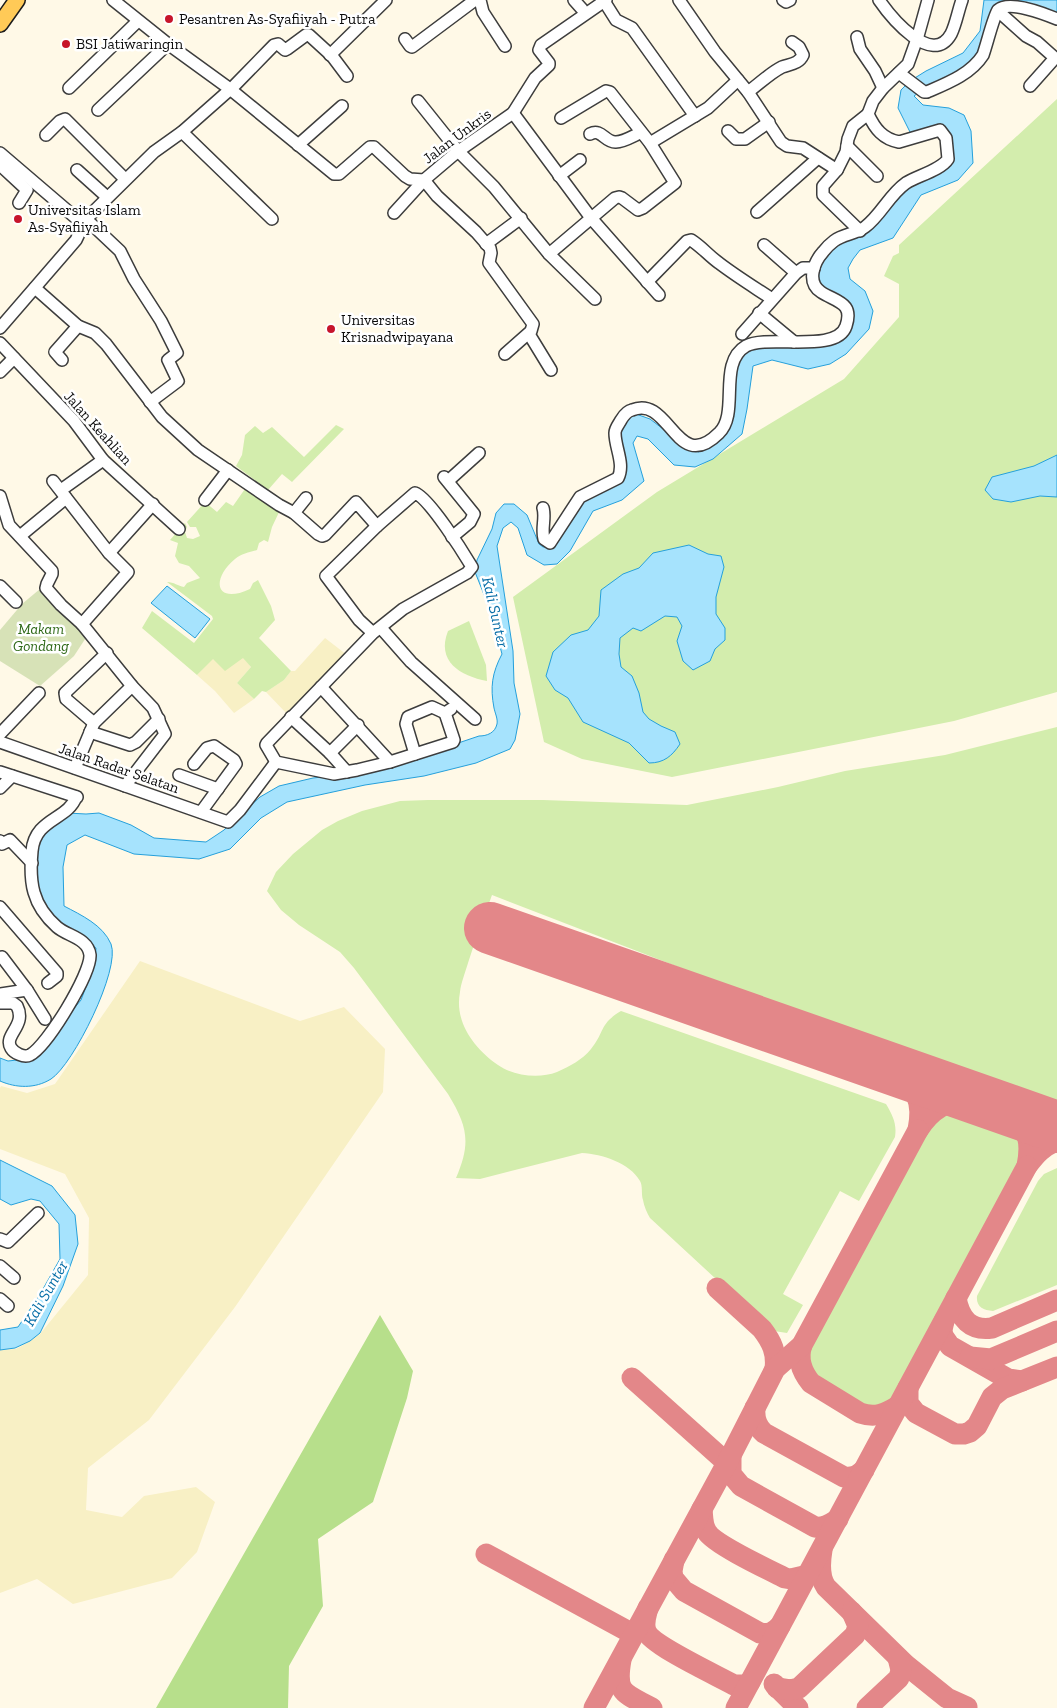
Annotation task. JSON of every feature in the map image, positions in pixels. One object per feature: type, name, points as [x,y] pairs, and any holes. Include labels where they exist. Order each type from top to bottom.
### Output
[{"type":"street","points":[[113,0],[168,44],[230,89],[336,175],[370,148],[374,147],[410,180],[424,180]]},
{"type":"street","points":[[330,55],[386,0]]},
{"type":"street","points":[[406,39],[412,47],[475,0]]},
{"type":"street","points":[[480,0],[483,12],[506,46]]},
{"type":"street","points":[[574,0],[582,10]]},
{"type":"street","points":[[679,0],[714,52],[748,92],[769,122],[775,136],[784,145],[803,148],[838,170]]},
{"type":"street","points":[[783,0],[786,2],[790,0]]},
{"type":"street","points":[[860,230],[823,195],[823,186],[838,170],[853,126],[868,114],[873,101],[883,88],[908,64],[928,0]]},
{"type":"street","points":[[881,1],[890,16],[903,30],[933,45],[943,42],[951,34],[962,0]]},
{"type":"street","points":[[605,1],[616,20],[632,28],[695,116]]},
{"type":"street","name":"Jalan Unkris","points":[[486,244],[437,196],[424,180],[458,151],[513,113],[535,78],[549,65],[539,47],[605,1]]},
{"type":"street","points":[[899,73],[924,92],[953,81],[980,60],[998,11],[1003,7],[1014,5],[1039,11],[1057,19]]},
{"type":"street","points":[[998,11],[1026,36],[1056,57],[1030,86]]},
{"type":"street","points":[[69,88],[138,21]]},
{"type":"street","points":[[0,328],[76,240],[84,222],[110,194],[154,152],[182,132],[230,89],[276,44],[285,50],[306,35],[309,35],[330,55],[347,76]]},
{"type":"street","points":[[857,38],[860,49],[875,71],[883,88]]},
{"type":"street","points":[[748,92],[776,72],[796,63],[802,58],[803,55],[799,46],[792,42]]},
{"type":"street","points":[[98,110],[168,44]]},
{"type":"street","points":[[650,143],[708,108],[738,80]]},
{"type":"street","points":[[549,254],[615,198],[622,198],[638,210],[674,186],[674,180],[650,143],[613,96],[606,91],[561,118]]},
{"type":"street","points":[[418,100],[458,151],[494,187],[549,254],[594,299]]},
{"type":"street","points":[[298,145],[342,106]]},
{"type":"street","points":[[513,113],[591,218],[659,296]]},
{"type":"street","points":[[543,508],[542,534],[544,539],[550,543],[580,498],[618,478],[620,464],[615,432],[623,416],[630,410],[643,408],[655,412],[690,446],[697,447],[720,433],[727,419],[731,371],[736,357],[741,350],[747,346],[766,341],[829,340],[844,331],[848,313],[846,308],[840,301],[818,289],[813,275],[814,268],[822,253],[835,240],[860,230],[877,216],[893,195],[906,183],[942,165],[948,159],[946,138],[940,130],[898,142],[881,134],[868,114]]},
{"type":"street","points":[[46,135],[60,121],[65,119],[126,179]]},
{"type":"street","points":[[728,131],[736,140],[744,139],[769,122]]},
{"type":"street","points":[[182,132],[272,219]]},
{"type":"street","points":[[590,134],[594,132],[600,133],[612,142],[618,143],[640,132]]},
{"type":"street","points":[[847,146],[877,176]]},
{"type":"street","points":[[0,153],[120,251],[134,279],[177,352],[168,360],[178,381],[150,402]]},
{"type":"street","points":[[757,212],[818,158]]},
{"type":"street","points":[[560,176],[580,160]]},
{"type":"street","points":[[0,165],[27,190],[19,203]]},
{"type":"street","points":[[77,170],[110,194]]},
{"type":"street","points":[[394,213],[424,180]]},
{"type":"street","points":[[505,354],[528,334],[533,328],[533,324],[489,263],[491,250],[486,244],[521,218]]},
{"type":"street","points":[[647,282],[687,241],[691,240],[739,278],[772,299]]},
{"type":"street","points":[[764,246],[796,273]]},
{"type":"street","points":[[742,334],[796,273],[803,268],[814,268]]},
{"type":"street","points":[[35,288],[78,326],[95,333],[106,344],[162,417],[198,450],[279,505],[294,513],[322,536],[356,502],[377,526]]},
{"type":"street","points":[[759,313],[794,342]]},
{"type":"street","points":[[62,360],[56,352],[78,326]]},
{"type":"street","points":[[528,334],[550,370]]},
{"type":"street","name":"Jalan Keahlian","points":[[0,343],[74,421],[103,460],[179,529]]},
{"type":"street","points":[[0,372],[14,358]]},
{"type":"street","points":[[452,537],[470,522],[474,514],[446,479],[478,453]]},
{"type":"street","points":[[20,536],[103,460]]},
{"type":"street","points":[[205,500],[228,470]]},
{"type":"street","points":[[53,481],[109,553],[128,572],[82,624]]},
{"type":"street","points":[[446,713],[453,742],[390,762],[348,772],[328,773],[276,762],[266,744],[377,631],[403,610],[467,573],[472,567],[423,498],[415,493],[377,526],[326,576],[359,620],[377,631],[474,718]]},
{"type":"street","points":[[0,496],[3,513],[9,525],[52,573],[46,588],[82,624],[132,686],[153,708],[159,719],[164,736],[125,786]]},
{"type":"street","points":[[294,513],[306,498]]},
{"type":"street","points":[[109,553],[153,504]]},
{"type":"street","points":[[0,586],[16,602]]},
{"type":"street","points":[[107,653],[65,693],[66,699],[92,727],[130,745],[136,742],[159,719]]},
{"type":"street","points":[[75,768],[92,727],[132,686]]},
{"type":"street","points":[[320,687],[358,725],[390,762]]},
{"type":"street","points":[[0,734],[39,693]]},
{"type":"street","points":[[446,713],[457,702]]},
{"type":"street","points":[[415,754],[406,724],[408,717],[432,707],[446,713]]},
{"type":"street","points":[[291,717],[348,772]]},
{"type":"street","points":[[330,753],[358,725]]},
{"type":"street","name":"Jalan Radar Selatan","points":[[0,742],[228,822],[240,810],[276,762]]},
{"type":"street","points":[[194,764],[210,746],[218,748],[234,760],[236,764],[201,812]]},
{"type":"street","points":[[0,772],[76,797],[71,806],[48,822],[39,831],[33,846],[32,878],[35,899],[56,926],[84,944],[88,950],[89,962],[77,993],[39,1048],[30,1055],[20,1055],[14,1052],[9,1045],[9,1039],[20,1019],[18,1006],[12,1003],[0,1003]]},
{"type":"street","points":[[179,775],[218,789]]},
{"type":"street","points":[[0,788],[12,776]]},
{"type":"street","points":[[1,844],[10,840],[32,863]]},
{"type":"street","points":[[0,907],[57,973],[48,983]]},
{"type":"street","points":[[2,957],[45,1018]]},
{"type":"street","points":[[0,994],[27,990]]},
{"type":"street","points":[[0,1239],[8,1242],[38,1213]]},
{"type":"street","points":[[0,1266],[14,1278]]},
{"type":"shaded area","points":[[325,638],[347,655],[289,716],[266,692],[284,680],[291,671],[295,671]]},
{"type":"shaded area","points":[[243,657],[251,667],[237,683],[254,699],[234,713],[215,691],[197,675],[213,658]]},
{"type":"shaded area","points":[[140,961],[300,1021],[344,1007],[385,1049],[383,1092],[235,1307],[149,1420],[88,1468],[86,1510],[122,1517],[144,1496],[196,1487],[215,1502],[197,1552],[172,1578],[73,1604],[37,1579],[0,1593],[0,1350],[16,1349],[40,1334],[88,1275],[89,1218],[65,1174],[0,1149],[0,1088],[1,1086],[27,1093],[55,1084]]},
{"type":"green space","points":[[1057,99],[1057,692],[954,721],[672,777],[582,759],[544,742],[513,597],[657,492],[844,379],[899,317],[899,284],[884,276],[893,256],[899,253],[899,245]]},
{"type":"green space","points":[[336,425],[344,429],[292,482],[282,474],[268,490],[236,466],[242,455],[245,435],[255,426],[263,433],[272,427],[304,457]]},
{"type":"green space","points":[[247,486],[281,508],[272,527],[268,542],[264,540],[259,543],[257,550],[243,554],[235,559],[222,575],[220,588],[230,594],[239,593],[250,589],[253,583],[258,580],[271,606],[275,620],[259,638],[291,671],[284,680],[266,692],[262,691],[254,699],[237,683],[251,667],[243,658],[225,671],[213,659],[197,675],[142,628],[152,611],[194,643],[213,619],[212,616],[167,582],[184,587],[187,583],[200,578],[189,566],[179,563],[175,556],[178,543],[170,540],[185,523],[187,538],[193,539],[200,536],[196,527],[190,527],[187,522],[205,502],[217,512],[226,502],[233,506]]},
{"type":"green space","name":"Makam Gondang","points":[[40,589],[89,633],[74,656],[40,686],[0,661],[0,630],[22,604]]},
{"type":"green space","points":[[469,621],[486,665],[487,681],[477,679],[460,671],[448,659],[445,651],[448,631]]},
{"type":"green space","points":[[1057,727],[1057,1113],[492,895],[463,978],[459,1003],[463,1025],[474,1043],[490,1059],[504,1069],[519,1074],[535,1076],[557,1072],[580,1060],[595,1043],[609,1020],[621,1011],[886,1104],[894,1120],[895,1137],[859,1201],[840,1191],[783,1294],[803,1305],[787,1333],[774,1331],[769,1328],[650,1218],[642,1198],[640,1181],[623,1164],[598,1155],[582,1153],[480,1179],[456,1178],[464,1155],[465,1135],[460,1116],[448,1094],[340,952],[299,925],[281,910],[267,891],[276,872],[293,854],[322,830],[362,811],[400,801],[543,800],[687,805],[778,787],[845,771],[945,755]]},
{"type":"green space","points":[[971,1097],[1012,1112],[1026,1131],[1030,1151],[1027,1166],[898,1406],[880,1414],[860,1413],[811,1383],[802,1369],[799,1352],[925,1120],[935,1111],[946,1105]]},
{"type":"green space","points":[[1057,1168],[1057,1285],[993,1311],[983,1309],[978,1303],[977,1296],[1038,1181],[1044,1174]]},
{"type":"green space","points":[[380,1315],[413,1371],[407,1398],[373,1502],[318,1539],[323,1606],[289,1666],[288,1708],[156,1708]]},
{"type":"water","name":"Kali Sunter","points":[[984,0],[1057,0],[1057,19],[1003,7],[980,60],[914,96],[923,105],[949,108],[964,115],[971,131],[973,163],[958,180],[921,195],[893,238],[860,250],[853,259],[848,268],[850,279],[865,291],[873,311],[869,329],[846,354],[830,364],[808,369],[772,360],[753,366],[742,434],[713,459],[695,467],[674,465],[648,439],[637,436],[633,443],[644,481],[622,500],[593,511],[570,551],[557,564],[544,565],[527,555],[518,528],[511,522],[503,528],[497,546],[513,651],[514,683],[520,714],[515,740],[510,749],[476,763],[424,776],[365,785],[287,802],[261,818],[230,849],[199,859],[134,854],[85,835],[67,845],[63,867],[64,906],[91,921],[107,937],[111,944],[112,956],[109,974],[93,1016],[82,1037],[71,1056],[51,1079],[32,1086],[12,1085],[0,1081],[0,1058],[8,1061],[26,1059],[57,1029],[81,1000],[95,963],[96,948],[62,925],[35,898],[33,850],[45,826],[67,813],[99,813],[131,825],[154,838],[206,842],[224,830],[260,797],[279,786],[313,778],[357,773],[405,761],[493,732],[497,722],[492,687],[496,668],[502,654],[489,607],[475,572],[477,560],[492,529],[496,513],[504,504],[514,504],[527,515],[539,544],[543,547],[550,547],[577,502],[619,479],[620,423],[636,414],[650,419],[667,432],[681,447],[699,452],[726,428],[733,365],[747,346],[837,336],[848,313],[814,283],[822,253],[860,231],[893,195],[943,165],[944,133],[913,138],[898,108],[901,90],[910,81],[926,71],[963,53],[980,31]]},
{"type":"water","points":[[1057,455],[1057,497],[1040,496],[1011,502],[993,499],[985,490],[992,477],[1034,466]]},
{"type":"water","points":[[689,545],[708,554],[721,556],[724,567],[716,597],[716,614],[725,628],[725,640],[715,649],[710,661],[693,670],[683,661],[677,641],[682,626],[677,617],[665,616],[641,631],[633,628],[620,638],[619,654],[621,667],[632,676],[639,693],[643,712],[649,719],[675,732],[680,744],[667,758],[659,762],[649,763],[629,743],[583,722],[568,698],[555,690],[546,676],[553,652],[571,635],[588,630],[599,616],[601,590],[623,574],[639,568],[653,553]]},
{"type":"water","points":[[167,586],[210,619],[195,638],[151,603]]},
{"type":"water","name":"Kali Sunter","points":[[0,1160],[52,1186],[75,1215],[78,1244],[63,1286],[40,1333],[30,1341],[15,1348],[0,1350],[0,1330],[18,1327],[39,1296],[60,1259],[59,1224],[40,1201],[31,1199],[11,1205],[0,1199]]},
{"type":"taxiway","points":[[893,1070],[913,1089],[919,1103],[920,1120],[918,1130],[923,1122],[940,1107],[971,1097]]},
{"type":"taxiway","points":[[1012,1112],[1022,1125],[1029,1143],[1027,1166],[1040,1151],[1057,1141]]},
{"type":"taxiway","points":[[594,1708],[727,1463],[775,1369],[802,1345],[918,1130]]},
{"type":"taxiway","points":[[736,1708],[1027,1166]]},
{"type":"taxiway","points":[[717,1288],[766,1334],[774,1353],[775,1369]]},
{"type":"taxiway","points":[[956,1298],[963,1318],[978,1328],[992,1328],[1057,1300]]},
{"type":"taxiway","points":[[944,1321],[943,1336],[950,1346],[1008,1379],[1022,1381]]},
{"type":"taxiway","points":[[970,1357],[991,1359],[1057,1331]]},
{"type":"taxiway","points":[[802,1345],[801,1365],[811,1383],[860,1413],[880,1414],[898,1406]]},
{"type":"taxiway","points":[[908,1388],[908,1403],[916,1413],[955,1434],[964,1434],[977,1426],[992,1397],[1002,1389],[1057,1367]]},
{"type":"taxiway","points":[[632,1378],[727,1463]]},
{"type":"taxiway","points":[[755,1408],[756,1422],[764,1433],[844,1477],[855,1476],[864,1470]]},
{"type":"taxiway","points":[[731,1455],[731,1474],[741,1486],[815,1527],[830,1524],[838,1519]]},
{"type":"taxiway","points":[[702,1509],[705,1529],[720,1543],[785,1578],[791,1579],[808,1575]]},
{"type":"taxiway","points":[[822,1550],[821,1574],[826,1587],[906,1665],[947,1698],[967,1707]]},
{"type":"taxiway","points":[[486,1554],[633,1634]]},
{"type":"taxiway","points":[[674,1560],[673,1578],[684,1591],[760,1633],[766,1634],[780,1626]]},
{"type":"taxiway","points":[[648,1608],[645,1628],[651,1637],[660,1644],[734,1685],[745,1685],[750,1682]]},
{"type":"taxiway","points":[[777,1688],[790,1690],[799,1688],[855,1635],[858,1626],[852,1612]]},
{"type":"taxiway","points":[[867,1708],[899,1678],[901,1670],[898,1658]]},
{"type":"taxiway","points":[[621,1660],[619,1680],[624,1691],[634,1699],[652,1708]]},
{"type":"taxiway","points":[[774,1684],[798,1708]]},
{"type":"runway","points":[[490,928],[1057,1127]]},
{"type":"place","name":"Pesantren As-Syafiiyah - Putra","points":[[169,19]]},
{"type":"place","name":"BSI Jatiwaringin","points":[[66,44]]},
{"type":"place","name":"Universitas Islam As-Syafiiyah","points":[[18,219]]},
{"type":"place","name":"Universitas Krisnadwipayana","points":[[331,329]]}]
